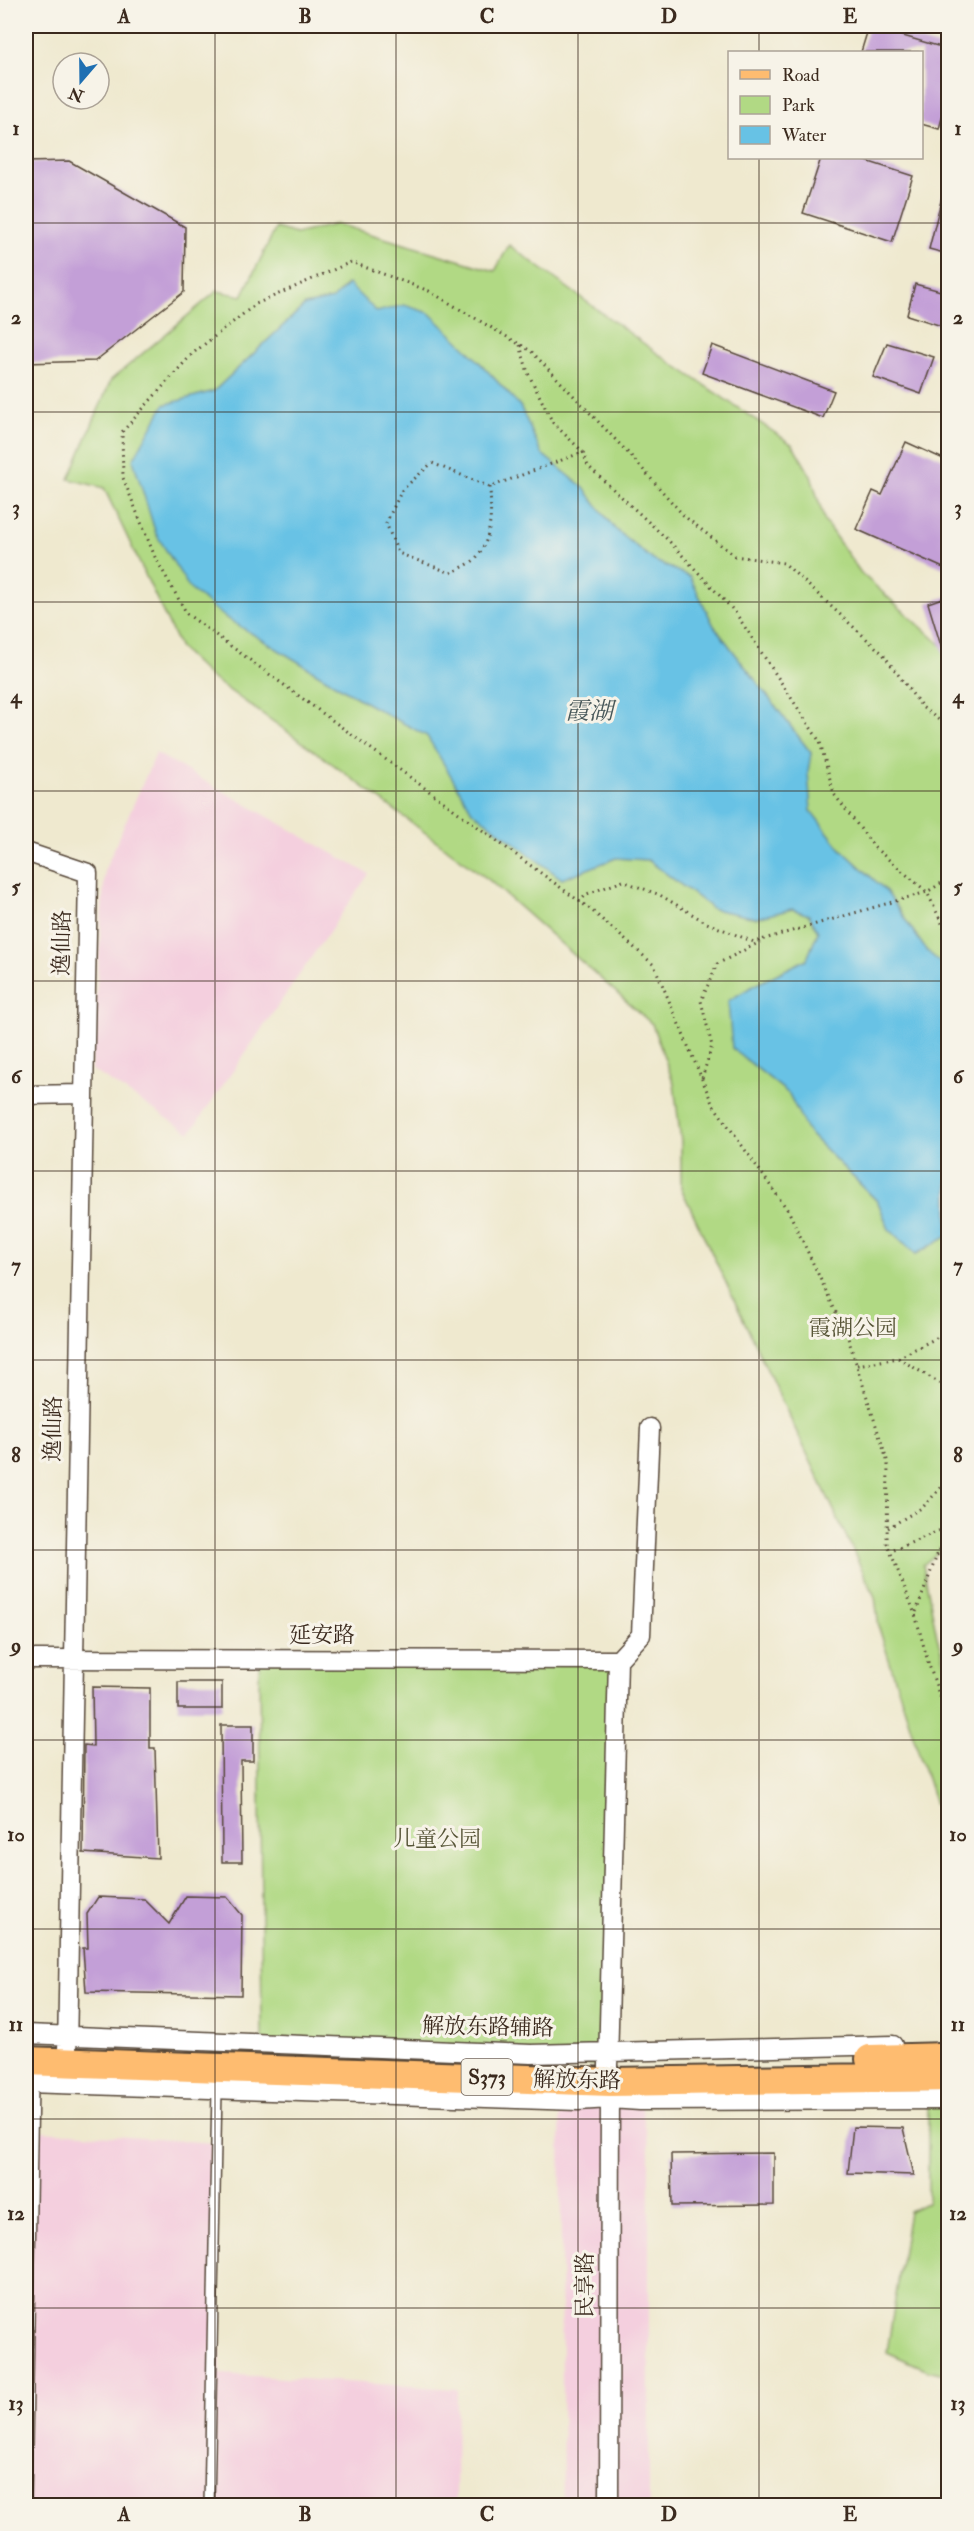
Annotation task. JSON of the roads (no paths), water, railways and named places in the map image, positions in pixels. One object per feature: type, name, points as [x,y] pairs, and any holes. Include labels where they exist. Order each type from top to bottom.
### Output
[{"type":"main road","name":"解放东路","points":[[26,2050],[278,2059],[609,2082],[948,2057]]},
{"type":"main road","name":"解放东路","points":[[28,2076],[609,2082],[948,2078]]},
{"type":"street","name":"逸仙路","points":[[26,852],[88,873],[67,2052]]},
{"type":"street","points":[[26,1095],[83,1094]]},
{"type":"street","points":[[618,1660],[641,1635],[650,1428]]},
{"type":"street","name":"延安路","points":[[26,1659],[618,1660]]},
{"type":"street","name":"民享路","points":[[609,2505],[609,2082],[618,1660]]},
{"type":"street","name":"解放东路辅路","points":[[26,2034],[531,2054],[948,2043]]},
{"type":"street","points":[[28,2076],[216,2089],[578,2101],[609,2082],[640,2101],[948,2100]]},
{"type":"lane","points":[[27,2505],[28,2076]]},
{"type":"lane","points":[[209,2505],[216,2089]]},
{"type":"water","name":"霞湖","points":[[348,284],[377,312],[404,305],[429,313],[468,350],[520,406],[542,454],[583,487],[615,529],[653,560],[690,577],[714,626],[811,753],[808,772],[811,811],[840,848],[886,891],[926,950],[944,966],[948,1008],[948,1236],[916,1254],[889,1229],[878,1202],[808,1132],[789,1094],[732,1048],[728,1001],[807,959],[818,932],[809,915],[792,909],[756,918],[713,909],[648,860],[616,858],[562,879],[472,811],[427,736],[368,704],[226,618],[190,589],[156,534],[133,460],[164,405],[214,391],[305,305],[333,299]]},
{"type":"water","points":[[948,1568],[948,1595],[944,1595],[943,1610],[948,1624],[942,1609],[940,1596]]},
{"type":"park label","name":"霞湖公园","points":[[853,1328]]},
{"type":"park label","name":"儿童公园","points":[[437,1839]]}]
